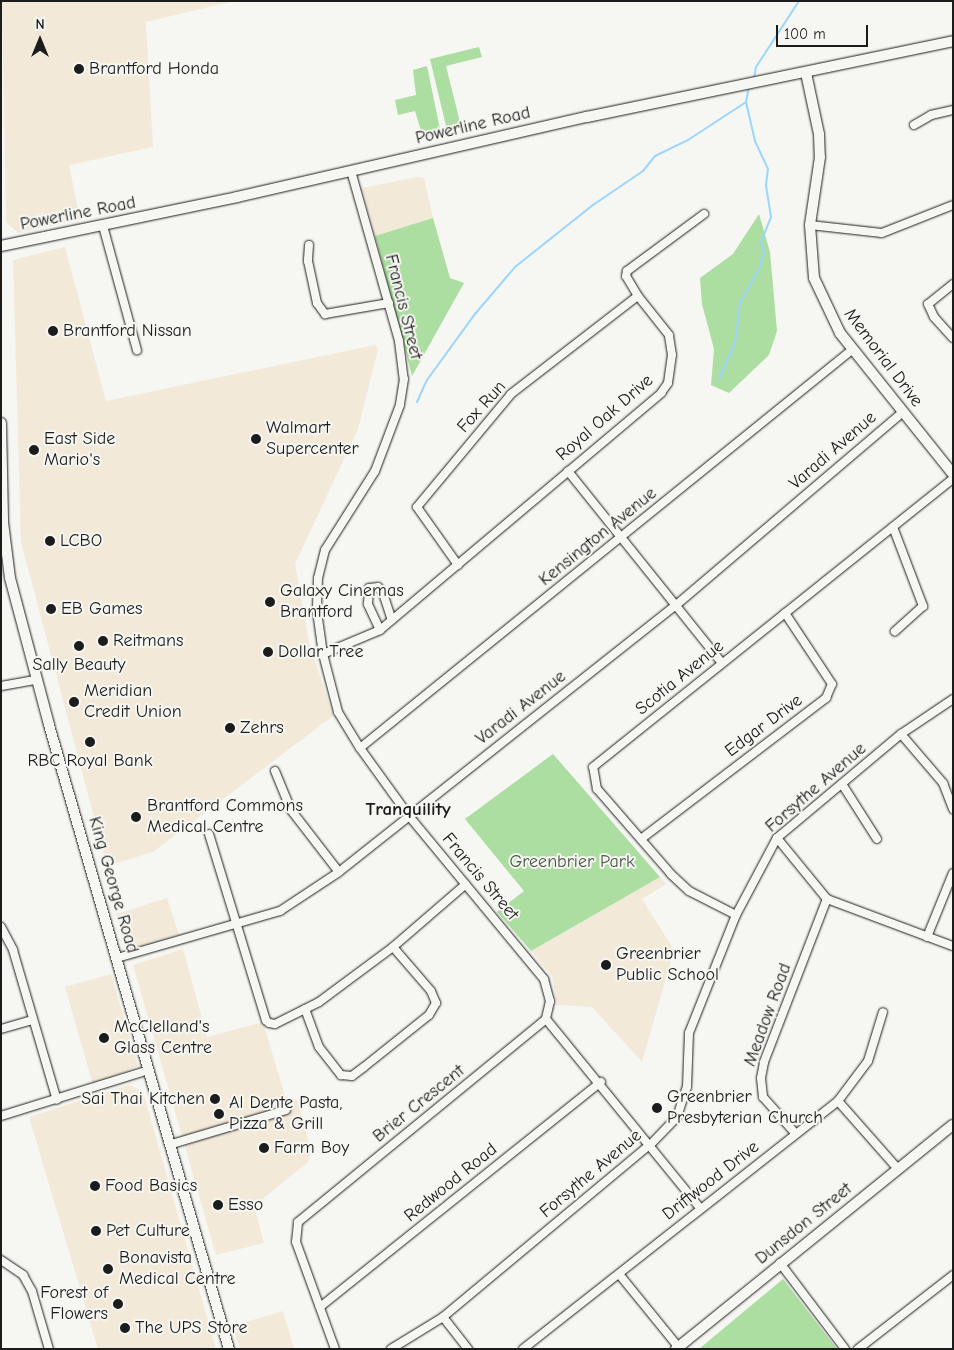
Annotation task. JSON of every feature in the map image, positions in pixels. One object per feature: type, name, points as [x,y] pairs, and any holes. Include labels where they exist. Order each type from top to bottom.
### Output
[{"type":"main road","name":"Powerline Road","points":[[1,246],[103,226],[586,117],[806,73],[953,41]]},
{"type":"main road","name":"Memorial Drive","points":[[806,73],[819,134],[820,157],[810,225],[814,278],[828,312],[853,349],[953,474]]},
{"type":"main road","name":"King George Road","points":[[1,424],[6,552],[36,680],[172,1144],[229,1349]]},
{"type":"main road","name":"Dunsdon Street","points":[[678,1348],[780,1263],[953,1125]]},
{"type":"street","points":[[914,125],[931,115],[953,110]]},
{"type":"street","name":"Francis Street","points":[[351,171],[389,303],[404,379],[400,405],[375,471],[325,550],[318,578],[317,611],[323,654],[338,712],[360,748],[409,816],[544,979],[550,1001],[546,1019]]},
{"type":"street","points":[[810,225],[882,233],[953,205]]},
{"type":"street","name":"Royal Oak Drive","points":[[323,654],[380,630],[568,471],[668,383],[672,355],[669,335],[638,296],[626,276],[627,271],[704,214]]},
{"type":"street","points":[[103,226],[137,350]]},
{"type":"street","points":[[309,245],[308,261],[317,303],[325,314],[389,303]]},
{"type":"street","points":[[953,284],[928,304],[934,317],[953,338]]},
{"type":"street","name":"Fox Run","points":[[458,565],[417,507],[511,394],[638,296]]},
{"type":"street","name":"Kensington Avenue","points":[[360,748],[853,349]]},
{"type":"street","name":"Varadi Avenue","points":[[118,958],[280,911],[339,872],[676,606],[903,412]]},
{"type":"street","points":[[568,471],[722,663]]},
{"type":"street","name":"Scotia Avenue","points":[[736,915],[689,891],[597,789],[593,768],[953,479]]},
{"type":"street","points":[[893,527],[923,606],[895,631]]},
{"type":"street","points":[[380,630],[368,604],[369,588],[378,587],[383,593],[392,620]]},
{"type":"street","name":"Edgar Drive","points":[[641,839],[826,698],[832,684],[785,613]]},
{"type":"street","points":[[1,686],[36,680]]},
{"type":"street","name":"Forsythe Avenue","points":[[391,1349],[443,1317],[652,1144],[677,1117],[687,1087],[689,1033],[736,915],[776,838],[901,734],[953,700]]},
{"type":"street","points":[[901,734],[943,784],[953,809]]},
{"type":"street","points":[[274,771],[290,810],[339,872]]},
{"type":"street","points":[[842,784],[877,839]]},
{"type":"street","points":[[209,834],[269,1023],[275,1024],[305,1009],[393,947],[466,884]]},
{"type":"street","points":[[776,838],[827,899],[953,946]]},
{"type":"street","points":[[927,937],[953,874]]},
{"type":"street","name":"Meadow Road","points":[[795,1133],[763,1097],[761,1078],[764,1062],[827,899]]},
{"type":"street","points":[[1,927],[13,950],[57,1100]]},
{"type":"street","points":[[305,1009],[318,1048],[341,1075],[352,1076],[429,1015],[436,1003],[431,991],[393,947]]},
{"type":"street","name":"Driftwood Drive","points":[[523,1349],[838,1101],[868,1061],[883,1012]]},
{"type":"street","points":[[546,1019],[652,1144],[700,1208]]},
{"type":"street","name":"Brier Crescent","points":[[335,1349],[296,1242],[298,1222],[546,1019]]},
{"type":"street","points":[[1,1029],[34,1020]]},
{"type":"street","points":[[1,1116],[149,1070]]},
{"type":"street","name":"Redwood Road","points":[[320,1307],[601,1082]]},
{"type":"street","points":[[838,1101],[898,1169]]},
{"type":"street","points":[[172,1144],[286,1110]]},
{"type":"street","points":[[1,1260],[23,1275],[32,1291],[49,1349]]},
{"type":"street","points":[[780,1263],[845,1349]]},
{"type":"street","points":[[619,1274],[678,1348]]},
{"type":"street","points":[[858,1349],[953,1275]]},
{"type":"street","points":[[443,1317],[468,1349]]},
{"type":"shaded area","points":[[2,1],[234,1],[146,22],[153,147],[69,165],[80,219],[18,233],[6,222]]},
{"type":"shaded area","points":[[417,177],[424,178],[433,218],[375,236],[362,188]]},
{"type":"shaded area","points":[[65,247],[106,401],[375,345],[378,349],[358,429],[295,564],[309,642],[333,716],[153,852],[107,866],[21,542],[13,260]]},
{"type":"shaded area","name":"Greenbrier Public School","points":[[660,877],[666,884],[642,899],[674,950],[642,1062],[592,1007],[557,1005],[552,976],[531,951]]},
{"type":"shaded area","points":[[167,898],[179,935],[130,950],[116,914]]},
{"type":"shaded area","points":[[183,949],[207,1037],[263,1022],[285,1096],[297,1100],[311,1151],[308,1162],[254,1206],[264,1243],[216,1255],[133,965]]},
{"type":"shaded area","points":[[111,974],[138,1066],[93,1085],[65,987]]},
{"type":"shaded area","points":[[129,1085],[143,1092],[216,1349],[98,1349],[29,1117]]},
{"type":"shaded area","points":[[283,1311],[294,1349],[240,1349],[232,1326]]},
{"type":"green space","points":[[479,47],[482,57],[446,66],[461,126],[447,130],[430,59]]},
{"type":"green space","points":[[427,66],[441,134],[423,137],[415,111],[398,115],[395,100],[416,95],[413,70]]},
{"type":"green space","points":[[759,214],[770,252],[777,331],[769,355],[729,393],[711,385],[714,349],[702,304],[700,278],[733,254]]},
{"type":"green space","points":[[433,218],[450,278],[464,283],[412,376],[375,236]]},
{"type":"green space","name":"Greenbrier Park","points":[[553,754],[660,877],[531,951],[497,912],[524,891],[465,819]]},
{"type":"green space","points":[[783,1279],[837,1349],[699,1349]]},
{"type":"waterway","points":[[754,78],[756,67],[799,1]]},
{"type":"waterway","points":[[719,379],[735,343],[740,303],[759,269],[764,252],[761,242],[771,217],[766,185],[768,169],[755,141],[746,102],[749,87]]},
{"type":"waterway","points":[[417,402],[427,380],[475,314],[515,267],[593,205],[643,171],[655,156],[688,140],[746,102]]},
{"type":"place","name":"Brantford Honda","points":[[79,69]]},
{"type":"place","name":"Brantford Nissan","points":[[53,331]]},
{"type":"place","name":"Walmart Supercenter","points":[[256,439]]},
{"type":"place","name":"East Side Mario's","points":[[34,450]]},
{"type":"place","name":"LCBO","points":[[50,541]]},
{"type":"place","name":"Galaxy Cinemas Brantford","points":[[270,602]]},
{"type":"place","name":"EB Games","points":[[51,609]]},
{"type":"place","name":"Reitmans","points":[[103,641]]},
{"type":"place","name":"Sally Beauty","points":[[79,646]]},
{"type":"place","name":"Dollar Tree","points":[[268,652]]},
{"type":"place","name":"Meridian Credit Union","points":[[74,702]]},
{"type":"place","name":"Zehrs","points":[[230,728]]},
{"type":"place","name":"RBC Royal Bank","points":[[90,742]]},
{"type":"place","name":"Brantford Commons Medical Centre","points":[[136,817]]},
{"type":"place","name":"Greenbrier Public School","points":[[606,965]]},
{"type":"place","name":"McClelland's Glass Centre","points":[[104,1038]]},
{"type":"place","name":"Sai Thai Kitchen","points":[[215,1099]]},
{"type":"place","name":"Greenbrier Presbyterian Church","points":[[657,1108]]},
{"type":"place","name":"Al Dente Pasta, Pizza & Grill","points":[[219,1114]]},
{"type":"place","name":"Farm Boy","points":[[264,1148]]},
{"type":"place","name":"Food Basics","points":[[95,1186]]},
{"type":"place","name":"Esso","points":[[218,1205]]},
{"type":"place","name":"Pet Culture","points":[[96,1231]]},
{"type":"place","name":"Bonavista Medical Centre","points":[[108,1269]]},
{"type":"place","name":"Forest of Flowers","points":[[118,1304]]},
{"type":"place","name":"The UPS Store","points":[[125,1328]]},
{"type":"district","name":"Tranquility","points":[[408,810]]}]
